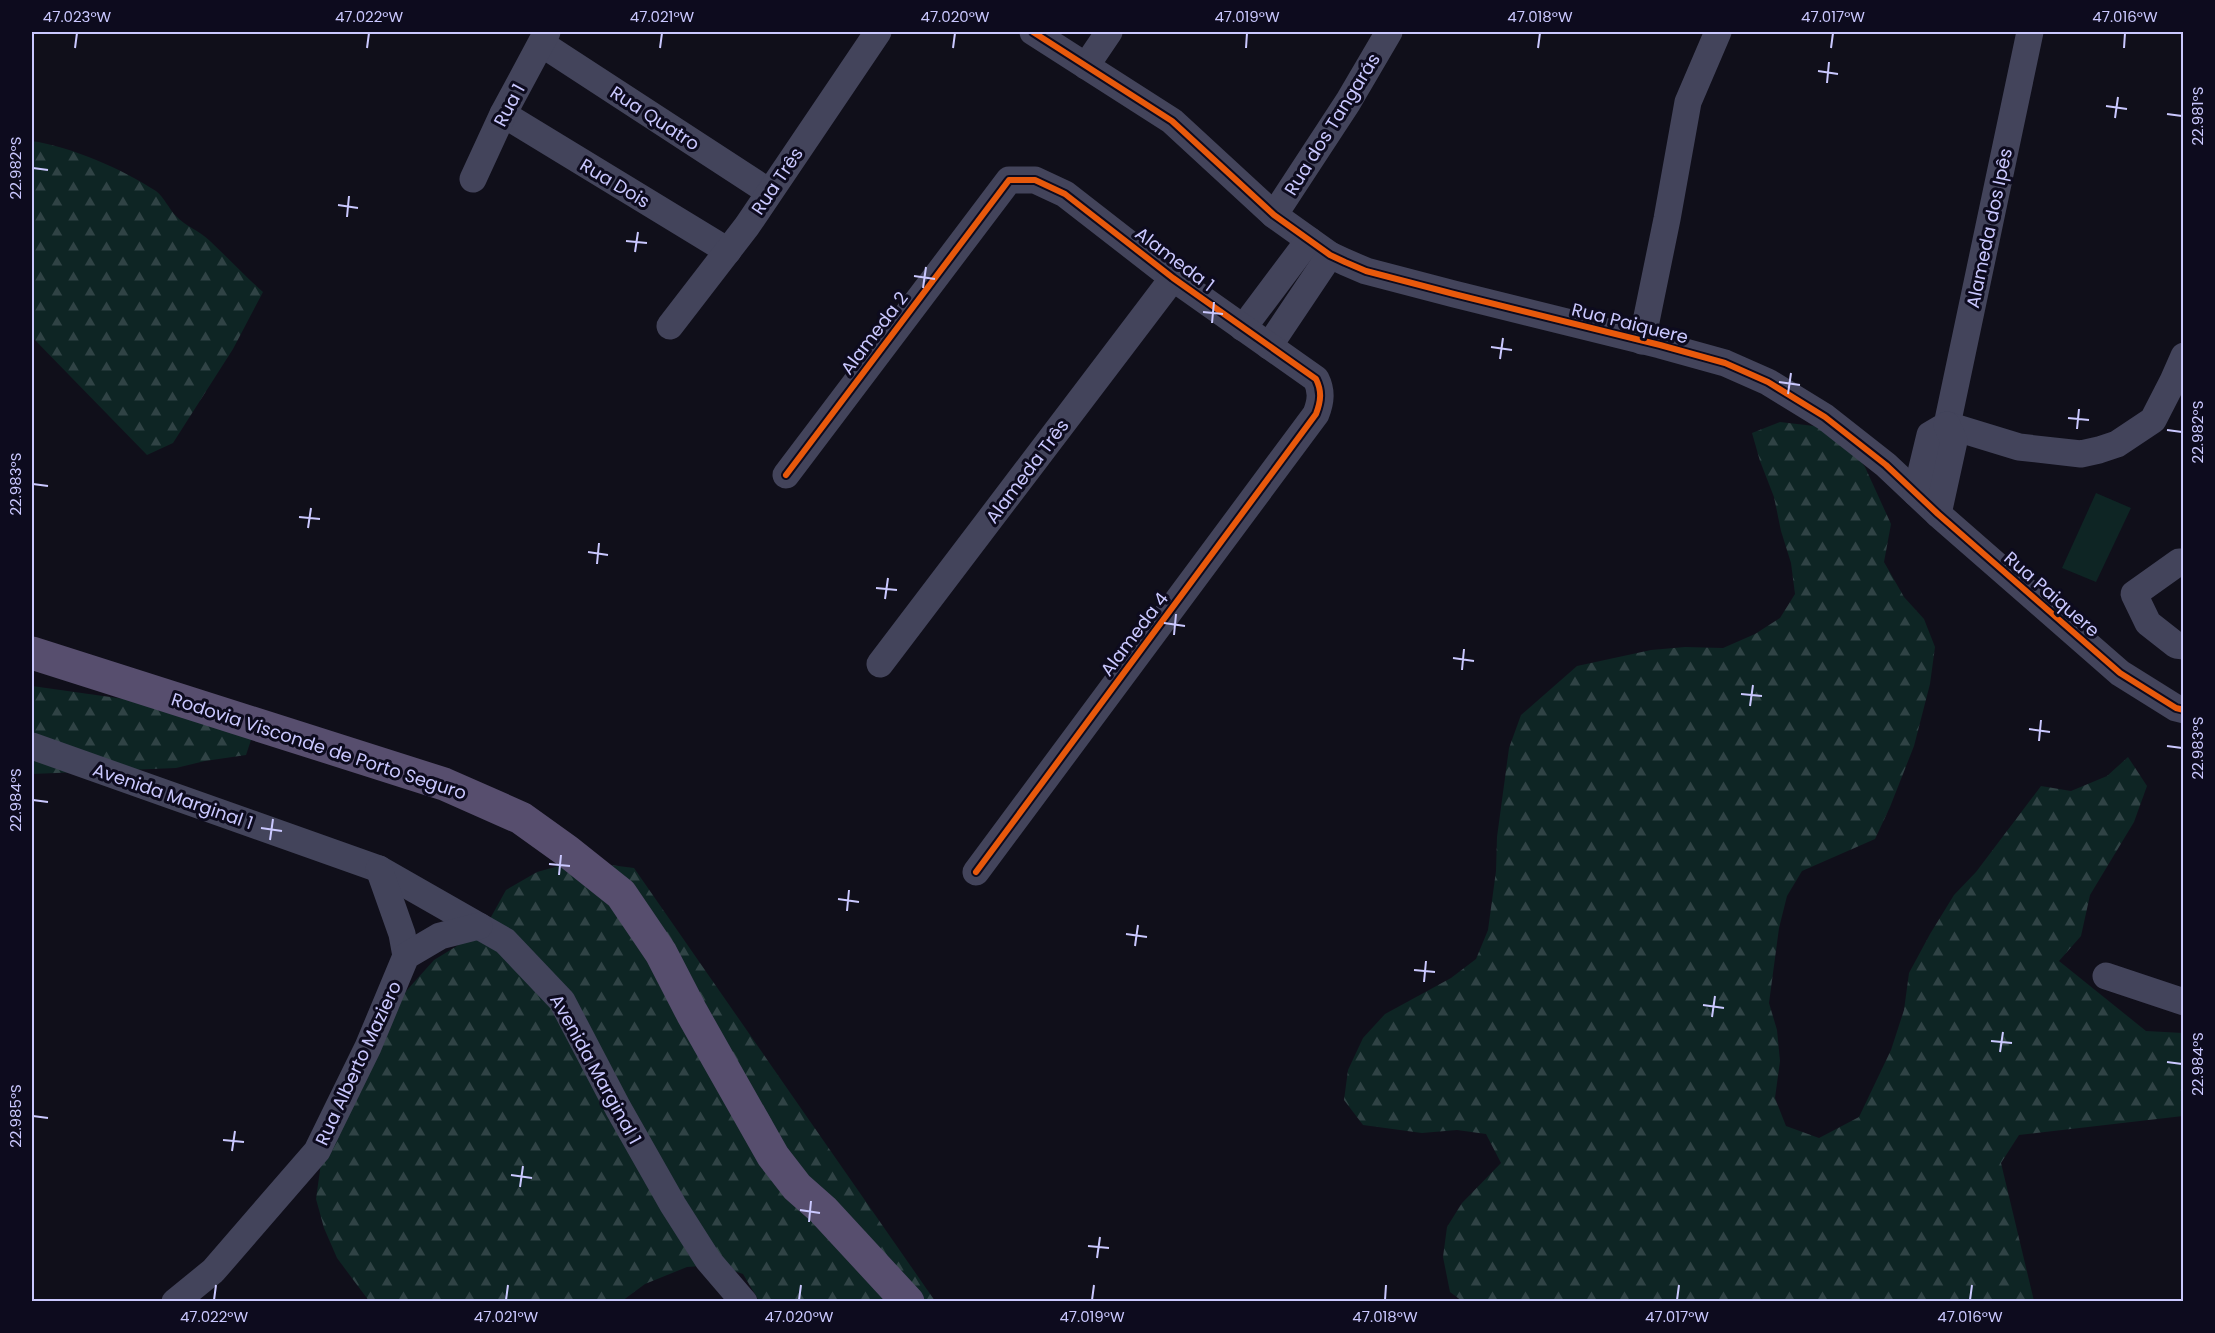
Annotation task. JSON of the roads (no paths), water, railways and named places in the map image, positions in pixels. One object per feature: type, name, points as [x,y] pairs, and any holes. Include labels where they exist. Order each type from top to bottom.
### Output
[{"type":"main road","name":"Rodovia Visconde de Porto Seguro","points":[[32,653],[444,784],[520,818],[567,851],[621,894],[654,943],[773,1156],[797,1187],[823,1210],[908,1302]]},
{"type":"street","name":"Rua Três","points":[[670,326],[728,251],[878,32]]},
{"type":"street","name":"Rua Paiquere","points":[[1033,32],[1172,121],[1275,215],[1320,247],[1366,271],[1725,363],[1768,382],[1825,417],[1886,465],[1938,514],[2120,673],[2176,708],[2184,710]]},
{"type":"street","points":[[1086,66],[1108,32]]},
{"type":"street","name":"Rua dos Tangarás","points":[[1275,215],[1348,102],[1389,32]]},
{"type":"street","points":[[1642,341],[1688,102],[1718,32]]},
{"type":"street","name":"Alameda dos Ipês","points":[[1947,425],[2030,32]]},
{"type":"street","name":"Rua Quatro","points":[[544,38],[769,192]]},
{"type":"street","name":"Rua 1","points":[[472,179],[503,114],[544,38]]},
{"type":"street","name":"Rua Dois","points":[[503,114],[728,251]]},
{"type":"street","name":"Alameda 1","points":[[1009,180],[1035,180],[1065,194],[1173,278],[1316,379],[1321,402],[1316,414]]},
{"type":"street","name":"Alameda 2","points":[[786,475],[1009,180]]},
{"type":"street","points":[[1243,328],[1320,247]]},
{"type":"street","points":[[1269,346],[1320,247]]},
{"type":"street","name":"Alameda Três","points":[[880,664],[1173,278]]},
{"type":"street","points":[[1916,493],[1930,435],[1947,425],[2019,447],[2081,454],[2117,444],[2153,420],[2174,381],[2184,356]]},
{"type":"street","name":"Alameda 4","points":[[976,872],[1316,414]]},
{"type":"street","points":[[1938,514],[1954,441],[1947,425]]},
{"type":"street","points":[[2184,562],[2179,562],[2134,594],[2148,623],[2176,645],[2184,646]]},
{"type":"street","name":"Avenida Marginal 1","points":[[32,746],[379,869],[505,941],[562,1001],[673,1205],[708,1260],[744,1302]]},
{"type":"street","points":[[379,869],[402,934],[405,956],[440,936],[479,926]]},
{"type":"street","name":"Rua Alberto Maziero","points":[[175,1302],[213,1271],[317,1151],[354,1079],[405,956]]},
{"type":"street","points":[[2106,976],[2184,1002]]}]
